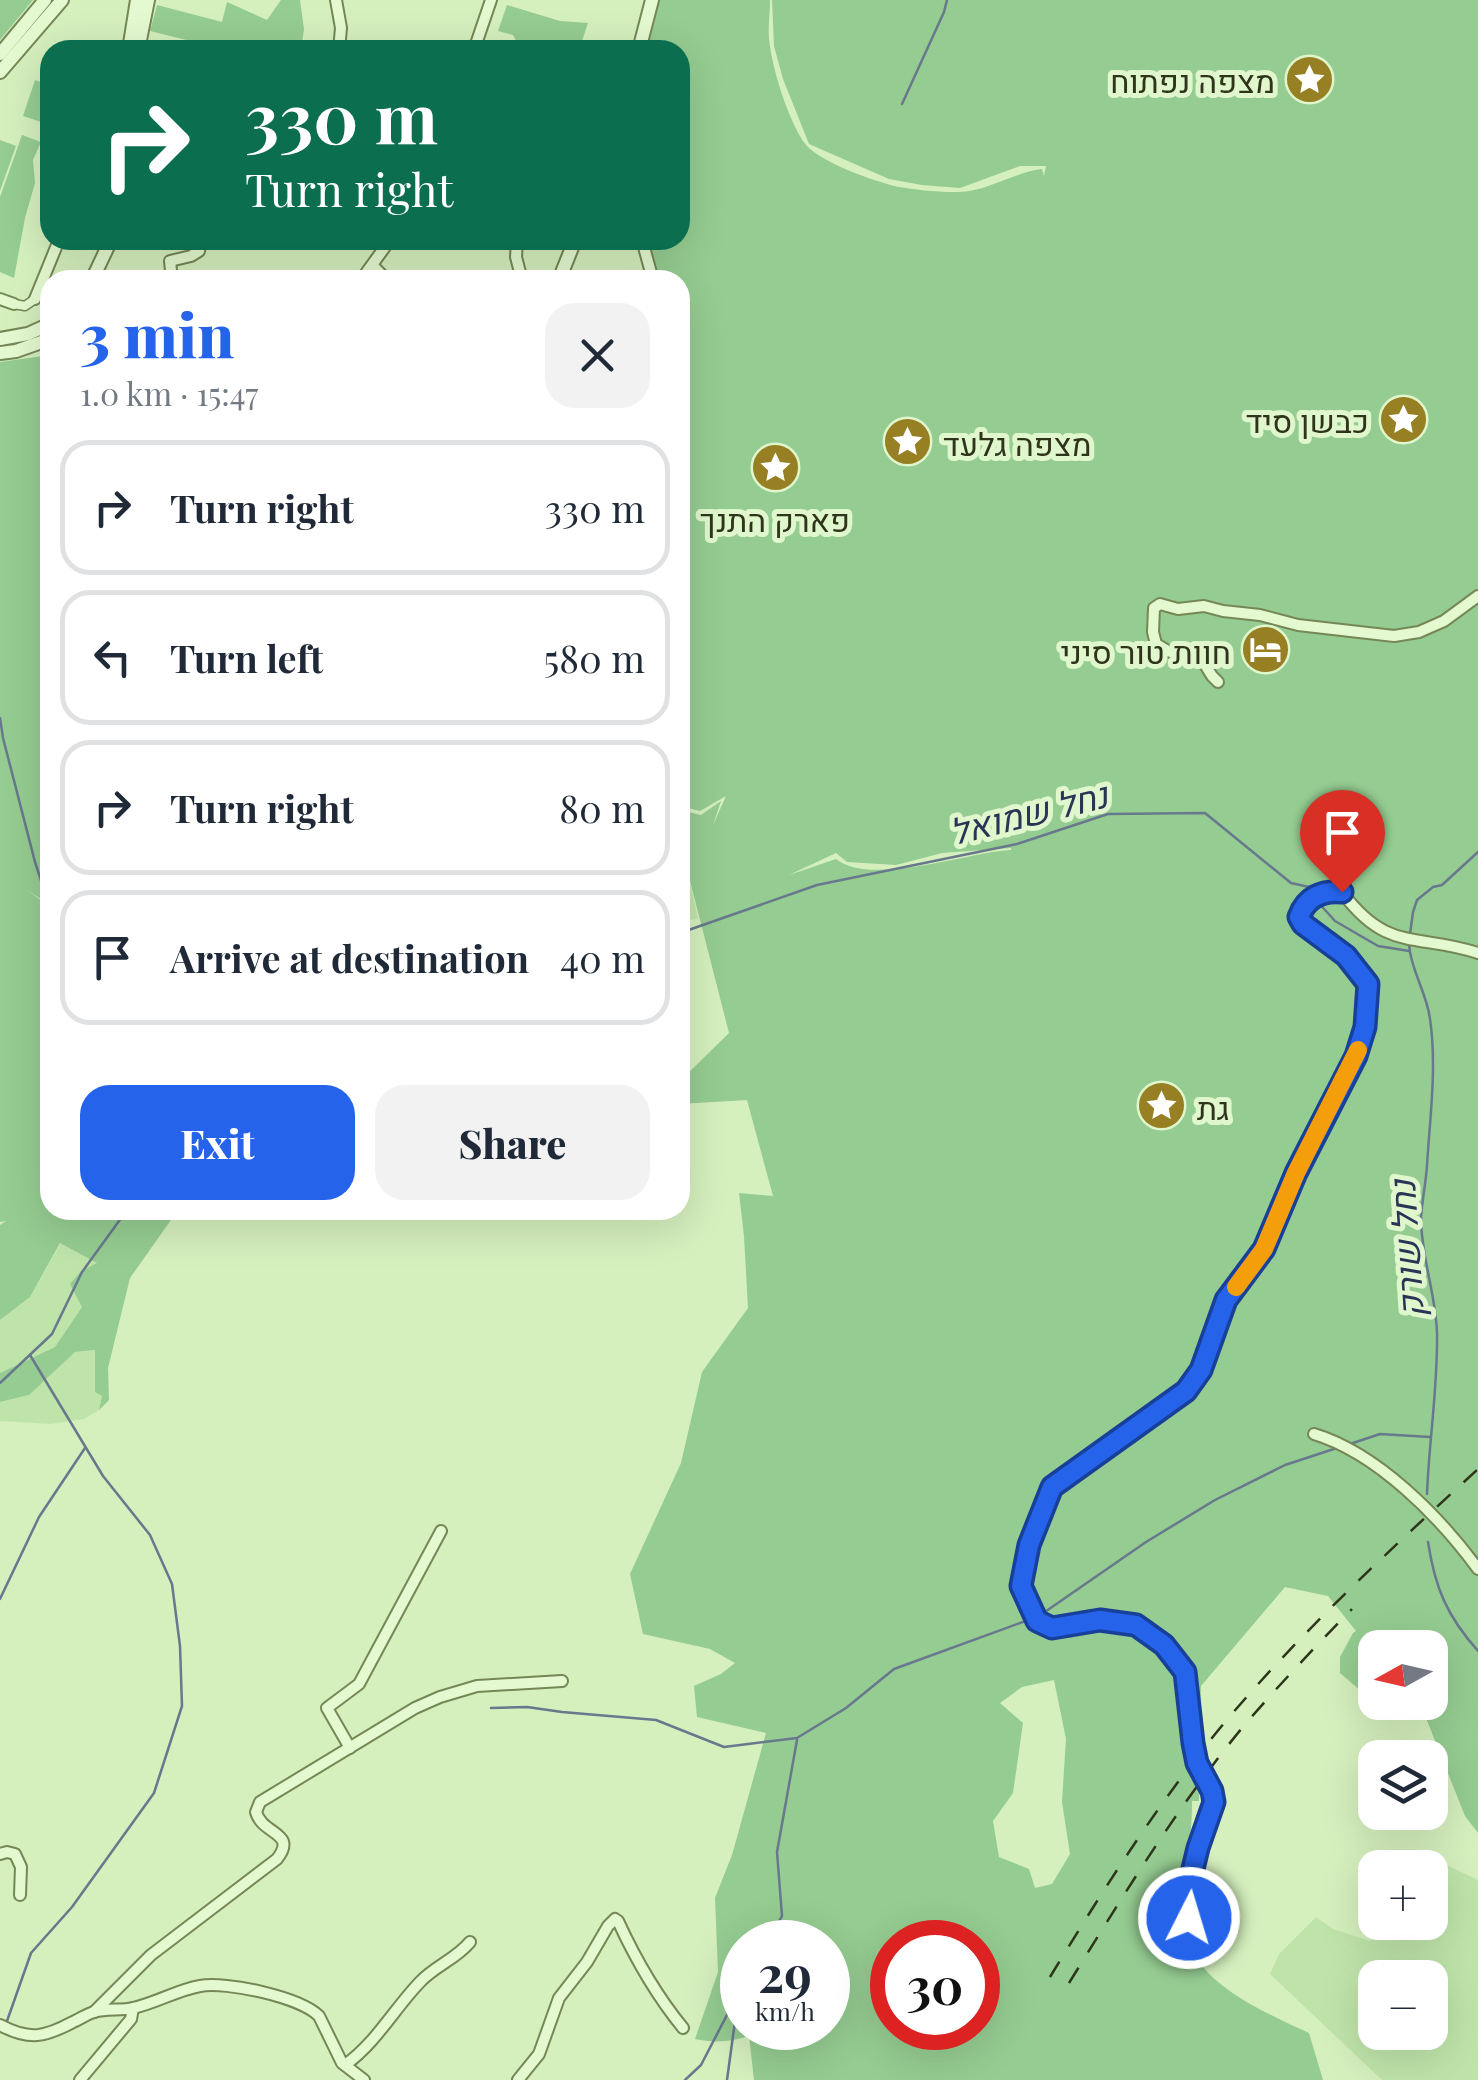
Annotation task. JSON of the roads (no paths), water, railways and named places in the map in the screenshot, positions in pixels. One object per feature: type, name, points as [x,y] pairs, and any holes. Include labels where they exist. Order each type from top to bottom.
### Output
[{"type":"street","points":[[0,54],[45,0]]},
{"type":"street","points":[[0,72],[62,0]]},
{"type":"street","points":[[131,40],[137,0]]},
{"type":"street","points":[[140,40],[148,0]]},
{"type":"street","points":[[336,0],[340,40]]},
{"type":"street","points":[[477,40],[491,0]]},
{"type":"street","points":[[642,40],[652,0]]},
{"type":"street","points":[[171,270],[170,261],[192,256],[199,250]]},
{"type":"street","points":[[370,270],[383,250]]},
{"type":"street","points":[[373,266],[377,270]]},
{"type":"street","points":[[0,299],[26,306],[35,299],[40,287]]},
{"type":"street","points":[[0,339],[40,329]]},
{"type":"street","points":[[0,353],[40,343]]},
{"type":"street","points":[[1218,682],[1204,663],[1156,644],[1154,608],[1160,604],[1178,609],[1204,606],[1298,625],[1406,636],[1444,621],[1478,596]]},
{"type":"street","points":[[1187,1950],[1193,1869],[1214,1802],[1197,1763],[1185,1672],[1164,1645],[1136,1625],[1100,1620],[1052,1628],[1037,1621],[1021,1586],[1029,1545],[1052,1487],[1186,1391],[1201,1370],[1226,1300],[1264,1249],[1296,1173],[1356,1056],[1365,1027],[1368,984],[1346,956],[1303,924],[1299,917],[1306,903],[1320,894],[1342,892],[1368,921],[1392,936],[1478,953]]},
{"type":"street","points":[[1314,1434],[1339,1441],[1406,1489],[1454,1536],[1478,1568]]},
{"type":"street","points":[[350,1748],[328,1708],[359,1684],[441,1532]]},
{"type":"street","points":[[0,2025],[28,2036],[52,2034],[94,2012],[151,1955],[276,1859],[284,1849],[282,1839],[256,1816],[260,1802],[415,1708],[477,1686],[562,1681]]},
{"type":"street","points":[[0,1854],[15,1854],[21,1867],[20,1895]]},
{"type":"street","points":[[518,2080],[539,2054],[559,1998],[615,1920],[682,2028]]},
{"type":"street","points":[[345,2066],[360,2054],[422,1980],[470,1942]]},
{"type":"street","points":[[94,2012],[134,2008],[203,1985],[288,1998],[318,2016],[337,2055],[364,2080]]},
{"type":"street","points":[[80,2080],[131,2020],[134,2008]]},
{"type":"waterway","points":[[902,104],[947,0]]},
{"type":"waterway","points":[[0,718],[40,877]]},
{"type":"waterway","name":"נחל שמואל","points":[[690,929],[817,885],[1017,844],[1108,814],[1205,813],[1291,883],[1309,887],[1312,893]]},
{"type":"waterway","name":"נחל שורק","points":[[1410,934],[1417,900],[1442,885],[1478,852]]},
{"type":"waterway","name":"נחל שמואל","points":[[1316,900],[1335,921],[1378,946],[1409,951]]},
{"type":"waterway","name":"נחל שורק","points":[[1409,945],[1428,1009],[1433,1055],[1421,1218],[1437,1333],[1427,1494]]},
{"type":"waterway","name":"נחל שמואל","points":[[0,1383],[52,1334],[82,1272],[120,1220]]},
{"type":"waterway","points":[[7,2021],[31,1953],[72,1907],[154,1793],[182,1706],[172,1584],[150,1535],[103,1476],[30,1355]]},
{"type":"waterway","points":[[1347,1445],[1380,1434],[1430,1437]]},
{"type":"waterway","points":[[1039,1616],[1215,1500],[1285,1465],[1340,1447]]},
{"type":"waterway","points":[[0,1599],[39,1517],[85,1448]]},
{"type":"waterway","name":"נחל שורק","points":[[1428,1542],[1444,1601],[1478,1651]]},
{"type":"waterway","points":[[491,1708],[527,1707],[656,1720],[724,1747],[797,1738],[846,1708],[894,1669],[1031,1619]]},
{"type":"waterway","points":[[780,1920],[777,1852],[797,1740]]},
{"type":"waterway","points":[[685,2080],[701,2065],[720,2028]]},
{"type":"waterway","points":[[727,2080],[731,2050]]},
{"type":"railway","points":[[1050,1977],[1158,1810],[1231,1715],[1320,1619],[1478,1469]]},
{"type":"railway","points":[[1069,1983],[1151,1852],[1218,1758],[1352,1609]]},
{"type":"place","name":"מצפה נפתוח","points":[[1310,79]]},
{"type":"place","name":"כבשן סיד","points":[[1404,419]]},
{"type":"place","name":"מצפה גלעד","points":[[908,442]]},
{"type":"place","name":"פארק התנך","points":[[775,468]]},
{"type":"place","name":"חוות טור סיני","points":[[1266,650]]},
{"type":"place","name":"גת","points":[[1162,1106]]}]
